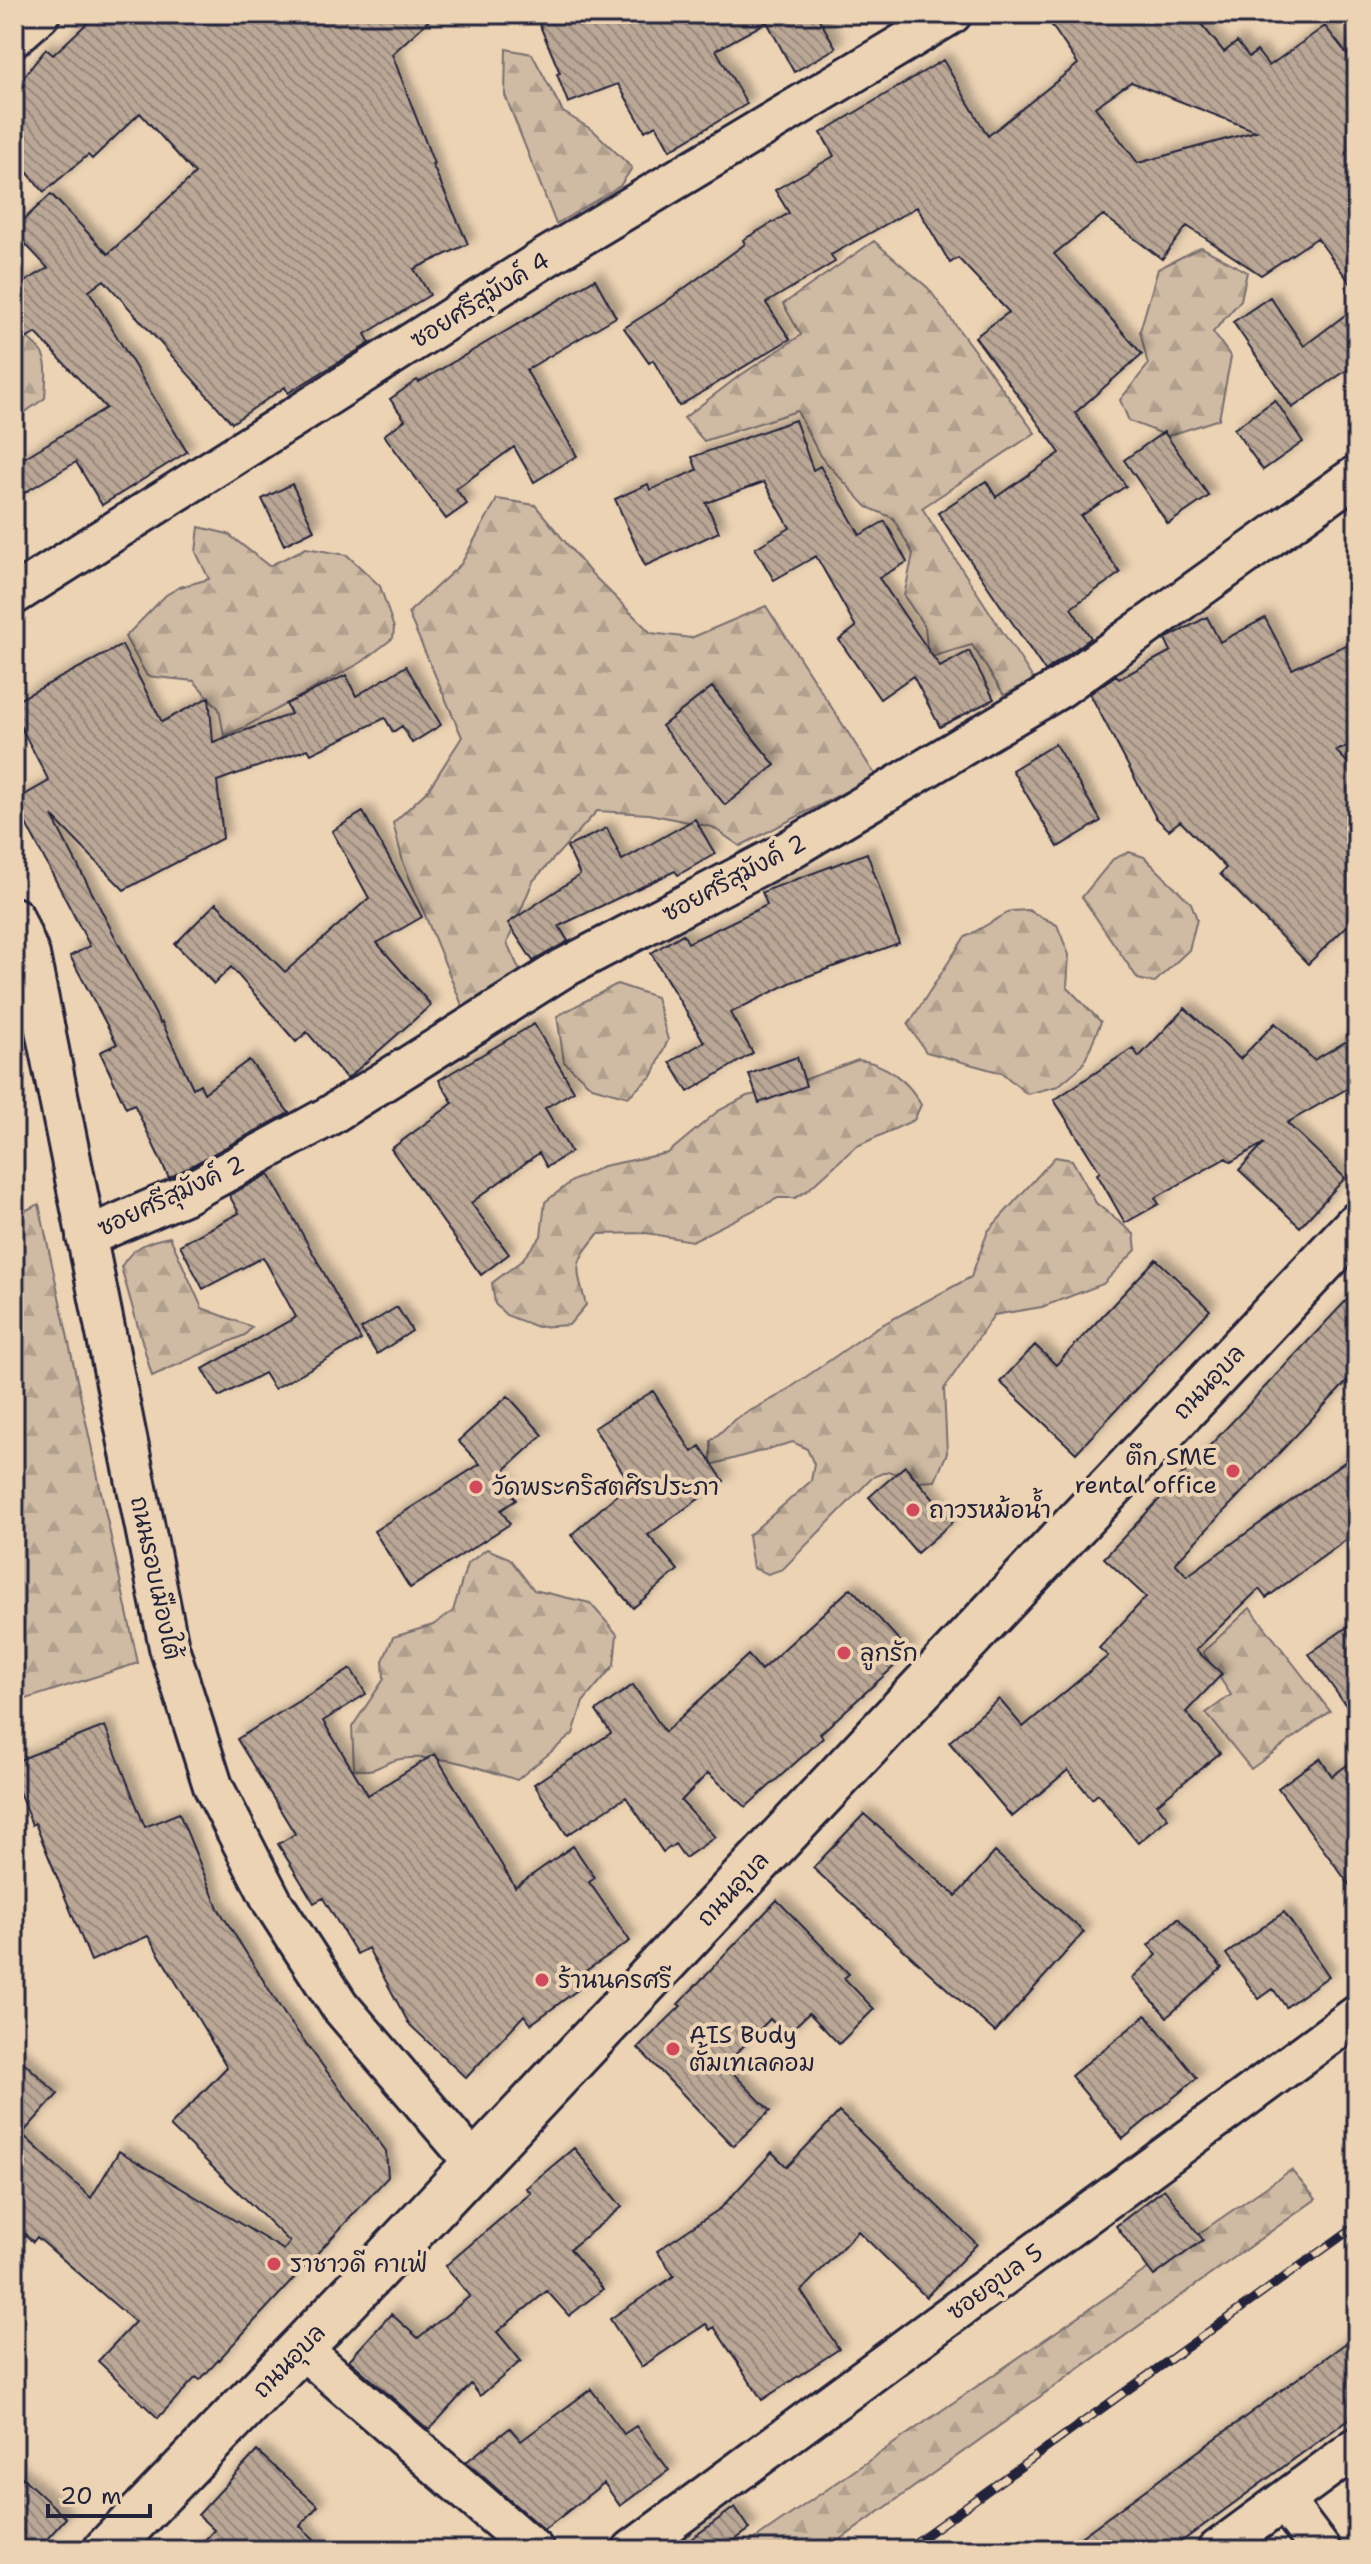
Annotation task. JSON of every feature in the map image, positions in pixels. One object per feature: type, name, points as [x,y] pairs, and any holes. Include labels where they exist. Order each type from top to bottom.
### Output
[{"type":"main road","name":"ถนนอุบล","points":[[106,2550],[475,2164],[1357,1225]]},
{"type":"street","points":[[14,37],[40,14]]},
{"type":"street","name":"ซอยศรีสุมังค์ 4","points":[[14,595],[545,258],[952,14]]},
{"type":"street","name":"ซอยศรีสุมังค์ 2","points":[[86,1237],[184,1195],[329,1116],[562,969],[784,853],[1047,696],[1357,475]]},
{"type":"street","name":"ถนนรอบเมืองใต้","points":[[14,917],[30,955],[169,1647],[213,1786],[273,1903],[339,2005],[475,2164]]},
{"type":"street","name":"ซอยอุบล 5","points":[[632,2550],[1357,2015]]},
{"type":"street","points":[[301,2348],[534,2550]]},
{"type":"street","points":[[1217,2550],[1357,2447]]},
{"type":"street","points":[[1284,2501],[1321,2550]]},
{"type":"green space","points":[[506,49],[532,54],[563,112],[594,131],[632,168],[620,186],[556,224],[505,95]]},
{"type":"green space","points":[[874,241],[928,288],[1035,433],[922,508],[1034,680],[1004,695],[972,645],[928,658],[925,627],[904,596],[913,554],[893,518],[867,507],[820,456],[797,411],[704,441],[684,418],[801,335],[783,304]]},
{"type":"green space","points":[[1201,247],[1247,272],[1241,300],[1213,332],[1231,357],[1219,419],[1168,436],[1129,421],[1120,400],[1148,365],[1140,331],[1158,269]]},
{"type":"green space","points":[[14,327],[40,350],[46,372],[45,398],[14,420]]},
{"type":"green space","points":[[497,499],[535,505],[589,571],[651,633],[691,638],[766,606],[876,776],[740,846],[712,827],[649,814],[597,811],[533,881],[507,943],[521,973],[464,1010],[403,862],[393,823],[428,790],[462,737],[408,613],[461,564]]},
{"type":"green space","points":[[199,527],[228,534],[269,566],[306,548],[347,555],[380,586],[394,628],[393,638],[362,662],[224,736],[219,709],[194,681],[147,676],[125,637],[166,595],[180,587],[209,579],[196,552]]},
{"type":"green space","points":[[1129,852],[1144,857],[1191,903],[1197,919],[1189,950],[1154,983],[1138,979],[1082,897],[1113,859]]},
{"type":"green space","points":[[1028,910],[1057,925],[1069,955],[1067,987],[1101,1022],[1083,1065],[1058,1086],[1027,1094],[1002,1073],[926,1052],[908,1025],[964,938],[1011,911]]},
{"type":"green space","points":[[617,984],[656,997],[668,1040],[653,1075],[628,1097],[592,1087],[564,1062],[557,1016]]},
{"type":"green space","points":[[858,1060],[886,1069],[910,1089],[921,1105],[914,1120],[855,1147],[795,1198],[778,1198],[692,1241],[646,1233],[598,1234],[578,1266],[586,1305],[569,1325],[537,1327],[506,1315],[495,1304],[492,1283],[521,1261],[541,1236],[545,1202],[572,1181],[603,1166],[668,1153],[718,1111],[747,1096],[779,1089]]},
{"type":"green space","points":[[1055,1157],[1072,1160],[1096,1203],[1134,1234],[1136,1250],[1103,1284],[1042,1307],[994,1315],[944,1389],[947,1453],[935,1481],[919,1482],[888,1471],[873,1477],[783,1569],[768,1574],[753,1568],[748,1536],[811,1481],[814,1464],[807,1449],[793,1442],[711,1465],[711,1441],[735,1419],[780,1395],[876,1328],[971,1277],[988,1231]]},
{"type":"green space","points":[[39,1204],[138,1663],[14,1703],[14,1216]]},
{"type":"green space","points":[[170,1237],[202,1308],[252,1327],[245,1335],[152,1376],[121,1267],[130,1254],[141,1246]]},
{"type":"green space","points":[[487,1549],[509,1558],[534,1590],[590,1603],[617,1634],[614,1665],[583,1702],[573,1734],[517,1780],[431,1758],[401,1759],[374,1769],[354,1769],[352,1727],[384,1679],[383,1661],[393,1637],[433,1625],[453,1611],[467,1564]]},
{"type":"green space","points":[[1250,1608],[1330,1711],[1251,1769],[1206,1713],[1231,1695],[1203,1652]]},
{"type":"green space","points":[[1291,2170],[1316,2199],[826,2550],[739,2550]]},
{"type":"building","points":[[97,14],[436,14],[392,54],[432,164],[468,244],[414,269],[430,295],[365,334],[370,343],[288,393],[285,387],[232,423],[104,280],[89,291],[187,452],[102,505],[76,462],[14,499],[14,464],[106,408],[36,333],[24,340],[14,322],[14,288],[48,268],[14,229],[51,194],[108,254],[195,174],[140,113],[92,159],[88,155],[44,192],[14,157],[14,89],[46,49],[53,55]]},
{"type":"building","points":[[535,14],[816,14],[836,48],[794,72],[767,22],[716,50],[747,104],[670,150],[656,125],[645,131],[618,84],[568,103],[557,74],[560,73]]},
{"type":"building","points":[[1044,14],[1193,14],[1224,52],[1237,42],[1249,57],[1257,51],[1269,66],[1325,26],[1357,67],[1357,292],[1317,238],[1261,275],[1187,226],[1162,259],[1103,215],[1054,254],[1142,354],[1075,413],[1126,486],[1081,516],[1120,573],[1071,608],[1091,638],[1045,671],[938,513],[986,481],[996,497],[1060,453],[975,337],[1009,312],[958,258],[950,263],[917,207],[831,255],[835,262],[766,303],[790,339],[679,406],[653,360],[649,363],[624,328],[745,244],[743,240],[789,213],[775,190],[834,156],[821,133],[943,60],[988,136],[1078,64]],"holes":[[[1131,82],[1256,131],[1138,163],[1095,107]]]},
{"type":"building","points":[[595,279],[616,317],[526,370],[577,456],[534,482],[514,447],[456,489],[467,504],[446,519],[384,435],[405,420],[390,399],[417,380],[419,382]]},
{"type":"building","points":[[1270,297],[1304,346],[1357,306],[1357,363],[1292,408],[1233,322]]},
{"type":"building","points":[[1275,400],[1303,442],[1263,470],[1234,429]]},
{"type":"building","points":[[795,420],[813,470],[820,466],[860,535],[885,521],[907,562],[879,578],[940,667],[969,651],[994,699],[940,727],[913,676],[880,699],[839,640],[856,627],[816,556],[774,580],[755,548],[790,528],[764,482],[706,503],[719,532],[645,566],[615,499],[648,484],[650,490],[697,470],[692,457]]},
{"type":"building","points":[[1164,432],[1209,496],[1168,524],[1124,460]]},
{"type":"building","points":[[292,484],[314,530],[284,545],[262,499]]},
{"type":"building","points":[[1207,617],[1220,642],[1265,618],[1292,669],[1357,640],[1357,743],[1336,751],[1357,772],[1357,916],[1308,964],[1220,874],[1226,868],[1180,821],[1169,830],[1156,818],[1090,694],[1116,675],[1119,679],[1171,651],[1165,639]]},
{"type":"building","points":[[122,645],[162,722],[209,697],[213,742],[291,714],[286,704],[346,675],[356,696],[406,666],[441,725],[412,743],[402,726],[393,732],[385,718],[311,754],[308,749],[217,781],[223,838],[124,890],[52,816],[162,1022],[193,1088],[200,1084],[204,1093],[249,1060],[289,1113],[169,1178],[134,1104],[126,1108],[100,1052],[117,1044],[70,956],[90,946],[14,801],[49,781],[14,714],[14,702]]},
{"type":"building","points":[[712,687],[775,765],[725,805],[662,726]]},
{"type":"building","points":[[1055,744],[1101,821],[1058,847],[1012,770]]},
{"type":"building","points":[[363,812],[422,917],[377,943],[431,1005],[347,1079],[307,1032],[296,1042],[231,967],[214,984],[175,944],[216,903],[285,972],[369,898],[332,831]]},
{"type":"building","points":[[695,819],[715,854],[678,875],[675,871],[559,926],[568,941],[533,961],[508,923],[580,875],[567,847],[607,828],[622,860]]},
{"type":"building","points":[[867,853],[899,943],[792,982],[730,1013],[753,1053],[688,1092],[670,1062],[704,1042],[651,953],[683,934],[688,943],[767,905],[762,892]]},
{"type":"building","points":[[1185,1008],[1240,1059],[1275,1023],[1314,1060],[1357,1035],[1357,1083],[1287,1123],[1345,1178],[1300,1227],[1239,1170],[1264,1143],[1231,1162],[1226,1158],[1155,1198],[1159,1204],[1125,1223],[1097,1174],[1100,1172],[1054,1100],[1133,1048],[1139,1057]]},
{"type":"building","points":[[534,1024],[574,1091],[545,1108],[571,1152],[547,1167],[539,1153],[471,1203],[509,1254],[481,1275],[391,1149],[453,1103],[439,1080]]},
{"type":"building","points":[[797,1057],[806,1086],[759,1103],[749,1074]]},
{"type":"building","points":[[269,1174],[361,1340],[274,1389],[264,1373],[219,1397],[203,1369],[296,1317],[263,1257],[203,1289],[180,1245],[239,1213],[229,1195]]},
{"type":"building","points":[[1156,1259],[1210,1310],[1076,1453],[1000,1382],[1035,1345],[1056,1365]]},
{"type":"building","points":[[1357,1289],[1357,1371],[1175,1563],[1187,1576],[1357,1453],[1357,1532],[1266,1598],[1259,1589],[1196,1650],[1222,1674],[1186,1712],[1220,1753],[1157,1804],[1168,1818],[1138,1843],[1098,1794],[1092,1799],[1068,1770],[1012,1817],[949,1742],[999,1699],[1023,1727],[1108,1656],[1099,1648],[1146,1597],[1104,1558]]},
{"type":"building","points":[[397,1307],[412,1331],[377,1354],[361,1329]]},
{"type":"building","points":[[653,1391],[692,1452],[700,1446],[724,1481],[648,1535],[678,1570],[633,1608],[571,1535],[630,1483],[594,1428]]},
{"type":"building","name":"วัดพระคริสตศิรประภา","points":[[508,1396],[543,1435],[500,1474],[516,1500],[501,1510],[510,1524],[410,1588],[374,1531],[480,1464],[458,1441]]},
{"type":"building","points":[[905,1466],[953,1522],[917,1553],[869,1497]]},
{"type":"building","points":[[851,1588],[910,1652],[820,1734],[823,1738],[746,1807],[708,1773],[681,1801],[715,1837],[685,1858],[675,1844],[663,1852],[626,1797],[567,1835],[534,1784],[611,1733],[596,1711],[633,1685],[665,1732],[748,1655],[761,1670]]},
{"type":"building","points":[[1357,1620],[1357,1721],[1309,1654]]},
{"type":"building","points":[[351,1669],[366,1694],[323,1721],[368,1795],[435,1754],[515,1887],[573,1846],[595,1878],[589,1882],[630,1941],[581,1974],[587,1983],[531,2024],[524,2015],[466,2078],[409,2024],[368,1948],[357,1954],[323,1898],[314,1903],[278,1844],[295,1834],[237,1739]]},
{"type":"building","points":[[105,1726],[145,1827],[179,1813],[218,1908],[285,2015],[386,2151],[388,2177],[200,2380],[196,2377],[158,2418],[98,2361],[135,2322],[37,2237],[33,2242],[14,2224],[14,2053],[58,2094],[22,2134],[91,2198],[119,2151],[284,2250],[290,2242],[170,2126],[227,2067],[148,1936],[91,1961],[14,1779],[14,1762]]},
{"type":"building","points":[[1320,1758],[1332,1776],[1357,1758],[1357,1895],[1278,1788]]},
{"type":"building","points":[[864,1814],[956,1896],[995,1852],[1084,1932],[995,2032],[813,1868]]},
{"type":"building","points":[[777,1900],[849,1974],[844,1978],[874,2009],[839,2044],[809,2013],[786,2035],[770,2019],[725,2065],[770,2111],[733,2146],[638,2048],[681,2006],[678,2004]]},
{"type":"building","points":[[1284,1912],[1329,1976],[1286,2007],[1273,1989],[1259,1999],[1226,1954]]},
{"type":"building","points":[[1178,1918],[1222,1968],[1167,2017],[1132,1978],[1157,1955],[1148,1945]]},
{"type":"building","points":[[1146,2015],[1197,2078],[1123,2139],[1071,2076]]},
{"type":"building","points":[[839,2112],[977,2244],[926,2297],[858,2231],[801,2291],[839,2349],[762,2400],[714,2327],[710,2330],[706,2324],[641,2367],[610,2319],[674,2276],[657,2251],[721,2208],[772,2152],[787,2167]]},
{"type":"building","points":[[574,2148],[622,2207],[570,2249],[603,2289],[569,2316],[547,2291],[497,2332],[521,2361],[480,2396],[471,2384],[429,2430],[349,2360],[391,2314],[418,2338],[470,2296],[445,2266],[531,2193],[526,2188]]},
{"type":"building","points":[[1164,2189],[1203,2240],[1154,2276],[1116,2226]]},
{"type":"building","points":[[1357,2335],[1357,2413],[1170,2550],[1063,2550]]},
{"type":"building","points":[[591,2389],[624,2434],[636,2426],[669,2470],[620,2506],[604,2483],[544,2530],[466,2462],[510,2428],[521,2441]]},
{"type":"building","points":[[257,2451],[318,2506],[300,2526],[326,2550],[196,2550],[214,2530],[198,2515]]},
{"type":"building","points":[[14,2470],[66,2518],[37,2550],[14,2550]]},
{"type":"building","points":[[735,2507],[750,2529],[721,2550],[676,2550]]},
{"type":"railway","points":[[905,2550],[1357,2225]]},
{"type":"place","name":"ตึก SME rental office","points":[[1233,1471]]},
{"type":"place","name":"วัดพระคริสตศิรประภา","points":[[476,1487]]},
{"type":"place","name":"ถาวรหม้อน้ำ","points":[[913,1510]]},
{"type":"place","name":"ลูกรัก","points":[[844,1653]]},
{"type":"place","name":"ร้านนครศรี","points":[[542,1980]]},
{"type":"place","name":"AIS Budy ตั้มเทเลคอม","points":[[673,2049]]},
{"type":"place","name":"ราชาวดี คาเฟ่","points":[[274,2264]]}]
